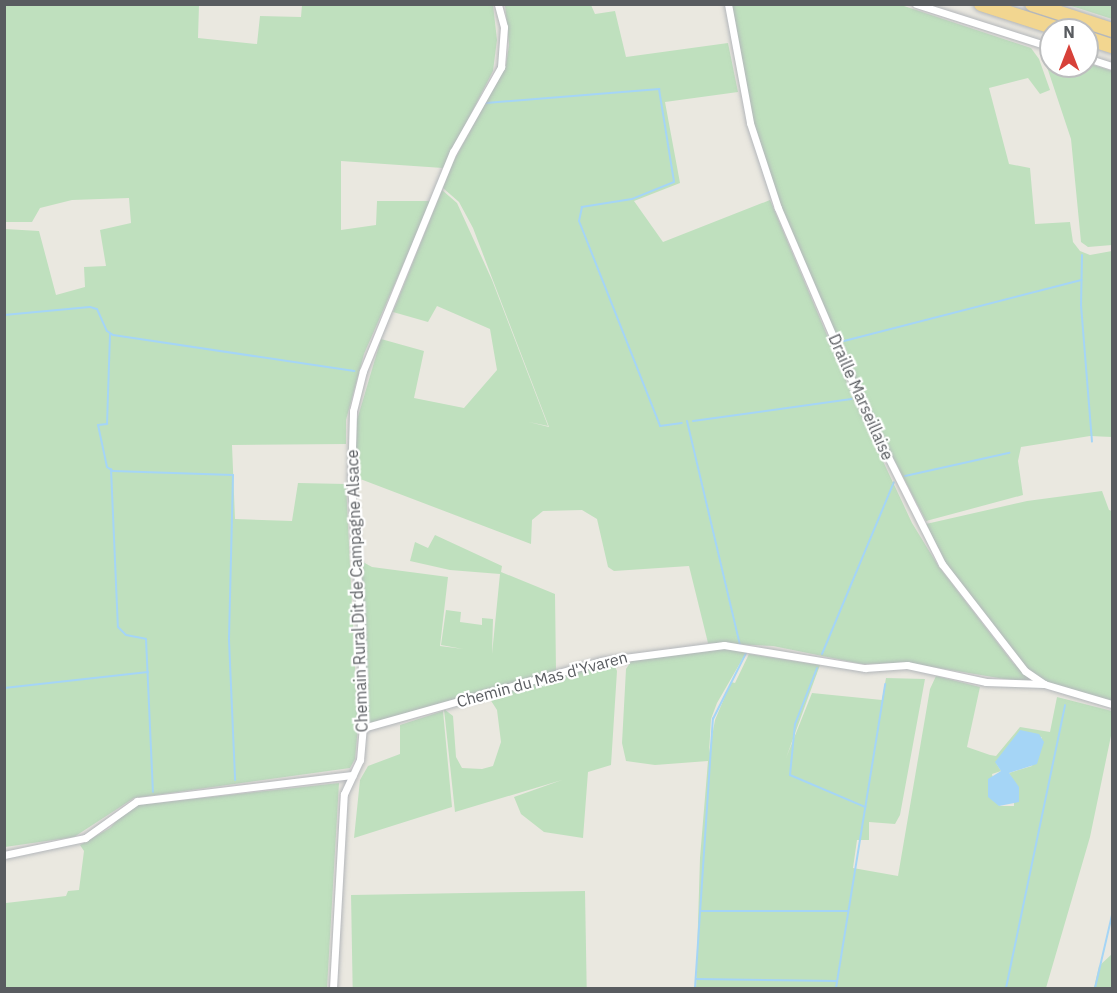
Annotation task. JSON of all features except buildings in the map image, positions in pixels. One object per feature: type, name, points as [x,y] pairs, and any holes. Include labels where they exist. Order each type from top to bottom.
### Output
[{"type":"highway","points":[[981,4],[1039,23]]},
{"type":"highway","points":[[1032,4],[1113,30]]},
{"type":"street","name":"Chemain Rural Dit de Campagne Alsace","points":[[333,988],[344,794],[360,760],[363,728],[361,627],[351,484],[353,411],[363,371],[453,152],[501,67],[504,27],[498,4]]},
{"type":"street","name":"Draille Marseillaise","points":[[728,4],[750,123],[771,187],[865,411],[942,564],[1025,671],[1044,684],[1113,704]]},
{"type":"street","points":[[916,4],[1039,43]]},
{"type":"street","name":"Chemin du Mas d'Yvaren","points":[[363,728],[601,661],[724,645],[865,668],[907,664],[986,682],[1044,684]]},
{"type":"street","points":[[4,855],[85,838],[137,801],[352,775]]},
{"type":"green space","points":[[5,5],[199,5],[198,38],[257,44],[260,16],[301,17],[302,5],[493,5],[497,40],[493,71],[443,168],[341,161],[341,230],[376,225],[377,201],[431,201],[364,354],[346,420],[346,444],[232,445],[235,519],[292,521],[298,483],[346,484],[358,727],[355,759],[350,768],[134,798],[74,837],[5,847],[5,229],[39,231],[56,295],[85,287],[84,267],[106,266],[100,230],[131,223],[129,198],[72,200],[40,208],[32,222],[5,222]]},
{"type":"green space","points":[[505,5],[591,5],[595,14],[615,11],[626,57],[728,43],[738,92],[665,102],[680,183],[634,201],[663,242],[770,200],[853,397],[912,523],[939,567],[1013,663],[1029,678],[1029,683],[909,663],[862,664],[773,646],[708,643],[689,566],[614,571],[608,567],[597,519],[582,510],[543,511],[532,520],[531,544],[355,477],[357,420],[381,339],[424,351],[414,398],[464,408],[497,370],[490,329],[437,306],[428,322],[393,312],[442,190],[457,203],[492,280],[548,426],[529,422],[549,427],[473,228],[459,202],[443,188],[451,166],[506,65],[509,45]]},
{"type":"green space","points":[[731,5],[901,5],[1031,48],[1039,59],[1039,78],[1046,78],[1050,90],[1040,94],[1028,78],[989,88],[1009,164],[1030,168],[1035,224],[1070,222],[1073,242],[1080,251],[1090,255],[1112,251],[1112,437],[1090,436],[1021,447],[1018,461],[1023,495],[926,521],[862,398],[786,221],[753,125]]},
{"type":"green space","points":[[1067,5],[1112,5],[1112,19],[1078,8]]},
{"type":"green space","points":[[1099,67],[1112,71],[1112,245],[1088,247],[1081,242],[1071,139],[1051,78],[1099,78]]},
{"type":"green space","points":[[1102,491],[1109,510],[1112,511],[1112,702],[1054,686],[1028,670],[949,569],[926,524],[1027,501]]},
{"type":"green space","points":[[435,535],[502,566],[501,572],[555,594],[556,671],[369,724],[365,701],[361,561],[372,567],[448,577],[440,646],[463,649],[441,645],[446,610],[461,612],[460,622],[482,625],[482,618],[493,619],[492,654],[500,574],[450,570],[410,561],[415,542],[428,548]]},
{"type":"green space","points":[[724,649],[747,651],[717,703],[711,719],[709,753],[715,720],[731,682],[735,683],[749,654],[820,665],[786,758],[812,693],[882,700],[886,678],[925,679],[900,815],[895,824],[869,822],[869,840],[857,840],[853,868],[898,876],[930,689],[936,676],[980,687],[967,747],[990,755],[996,756],[1020,727],[1050,732],[1057,697],[1112,711],[1112,731],[1090,837],[1046,988],[696,988],[700,858],[708,761],[655,765],[626,761],[622,743],[626,669],[632,660],[676,651]],"holes":[[[1042,737],[1032,766],[1009,773],[1014,782],[1014,806],[999,806],[992,774],[1001,771],[996,763]]]},
{"type":"green space","points":[[613,662],[617,671],[611,765],[588,772],[583,838],[544,832],[521,814],[514,797],[562,780],[455,812],[444,709],[453,716],[456,757],[462,768],[482,769],[493,766],[501,742],[497,710],[488,696]]},
{"type":"green space","points":[[443,711],[452,807],[354,838],[360,780],[368,766],[400,754],[400,725]]},
{"type":"green space","points":[[339,783],[327,988],[5,988],[6,903],[66,896],[68,891],[79,890],[84,851],[80,845],[110,828],[124,813],[138,805]]},
{"type":"green space","points":[[585,891],[587,988],[353,988],[351,895]]},
{"type":"green space","points":[[1112,954],[1112,988],[1094,988],[1099,966]]},
{"type":"water","points":[[1020,730],[1039,734],[1044,742],[1037,764],[1009,773],[1019,787],[1019,802],[999,806],[988,797],[988,779],[1001,771],[995,762]]},
{"type":"waterway","points":[[486,103],[659,89],[674,182],[632,199],[582,207],[579,221],[660,426],[682,423]]},
{"type":"waterway","points":[[1082,255],[1081,305],[1092,442]]},
{"type":"waterway","points":[[844,341],[1081,280]]},
{"type":"waterway","points":[[4,315],[90,307],[97,309],[107,331],[113,335],[354,371]]},
{"type":"waterway","points":[[110,334],[107,424],[98,425],[107,467],[113,471],[233,475],[229,640],[235,780]]},
{"type":"waterway","points":[[693,421],[851,399]]},
{"type":"waterway","points":[[687,421],[740,645]]},
{"type":"waterway","points":[[905,476],[1009,453]]},
{"type":"waterway","points":[[111,469],[118,627],[126,635],[146,639],[153,792]]},
{"type":"waterway","points":[[822,654],[894,482]]},
{"type":"waterway","points":[[695,988],[713,719],[746,653]]},
{"type":"waterway","points":[[817,668],[795,724],[790,775],[865,807]]},
{"type":"waterway","points":[[4,688],[148,672]]},
{"type":"waterway","points":[[836,988],[885,684]]},
{"type":"waterway","points":[[1006,988],[1065,705]]},
{"type":"waterway","points":[[700,911],[847,911]]},
{"type":"waterway","points":[[1095,988],[1112,915]]},
{"type":"waterway","points":[[696,979],[837,981]]}]
